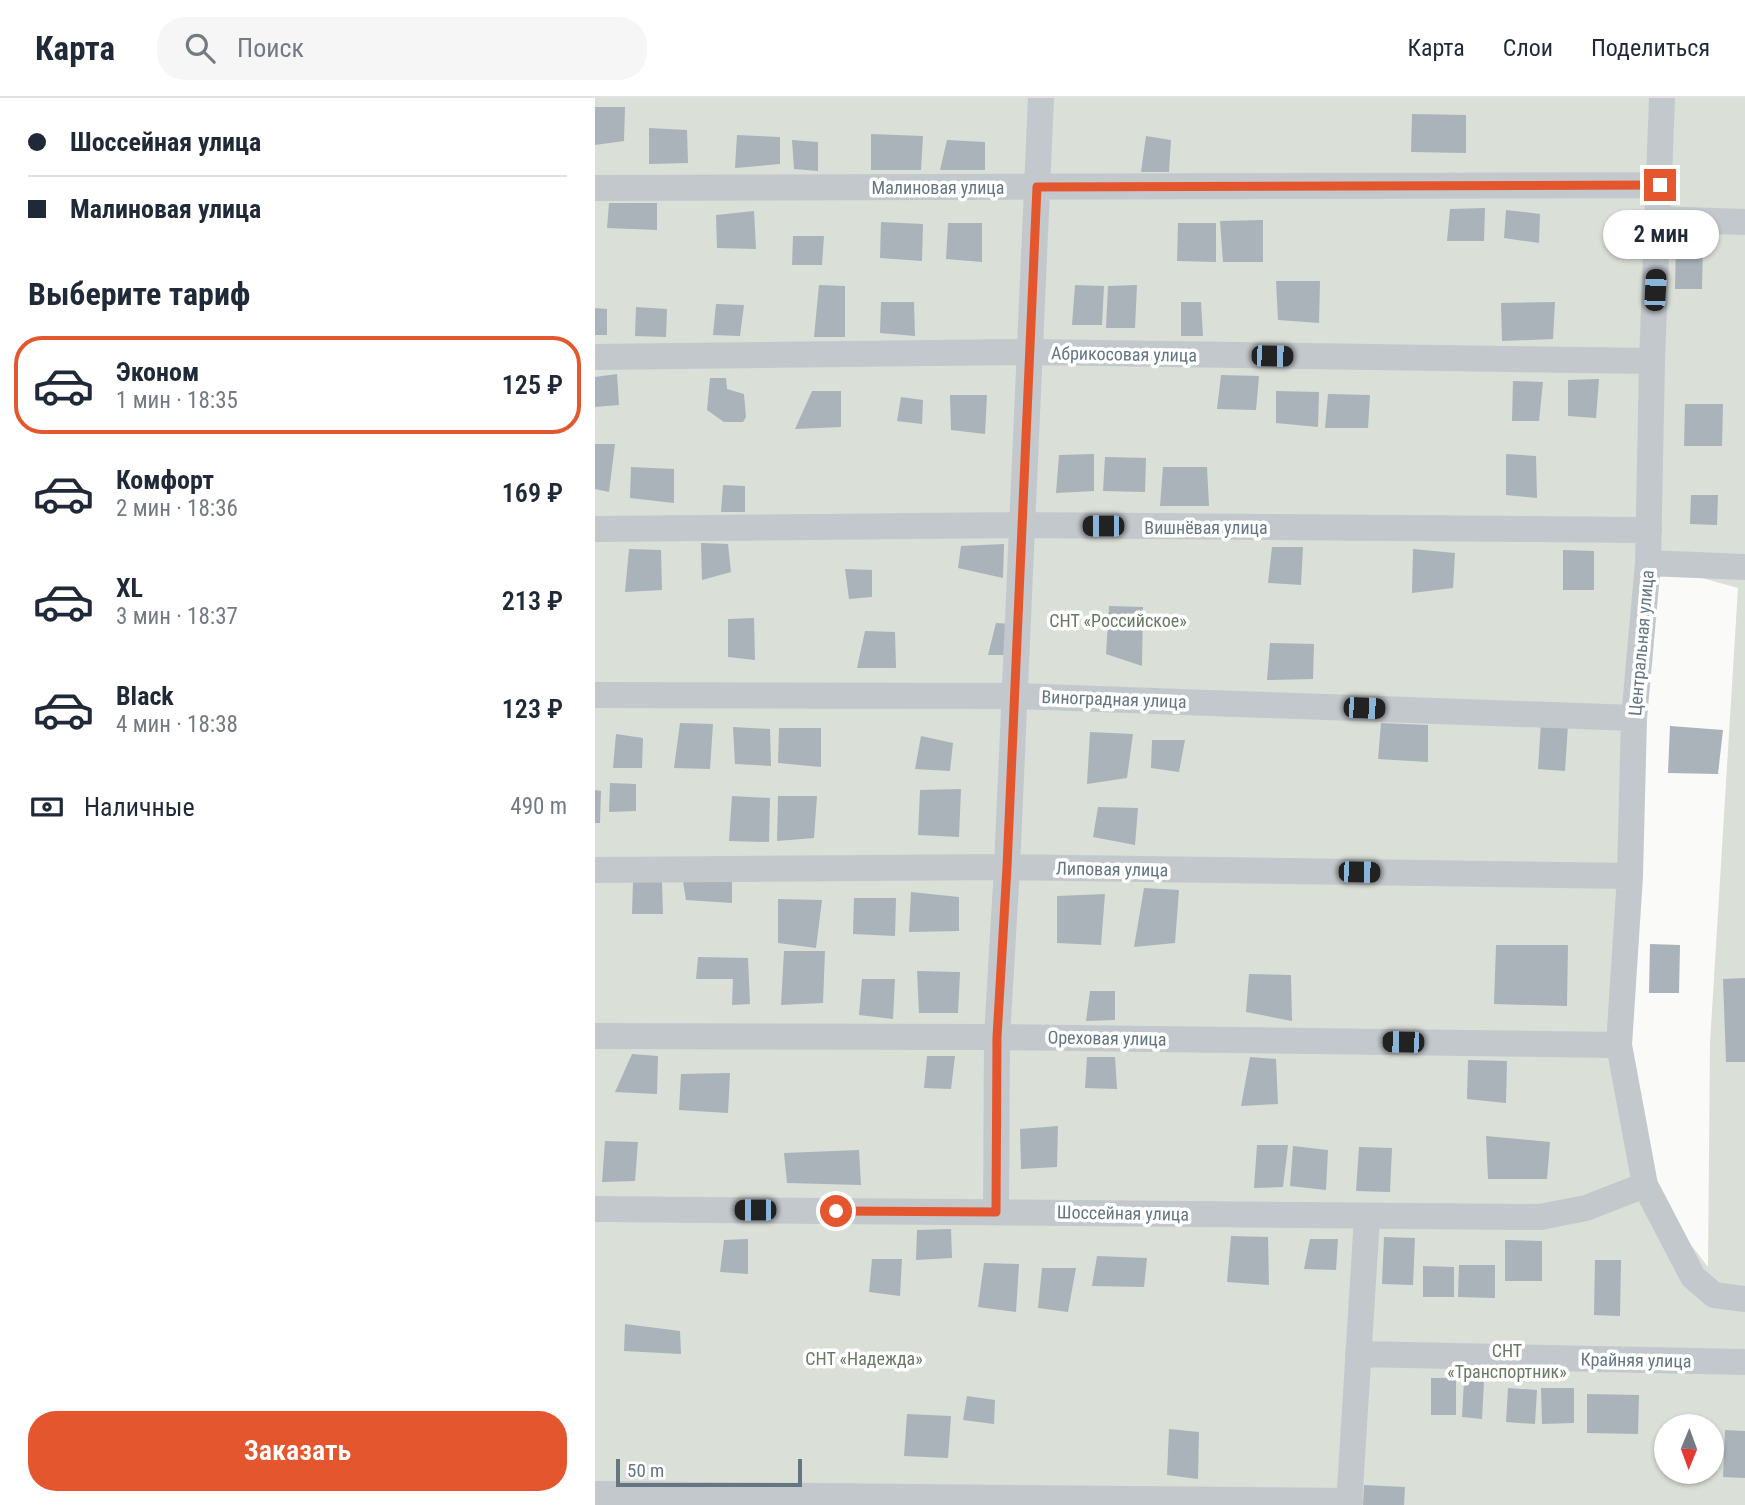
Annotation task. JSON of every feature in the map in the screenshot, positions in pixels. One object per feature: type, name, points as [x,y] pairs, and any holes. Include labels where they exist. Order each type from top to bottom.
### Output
[{"type":"street","points":[[996,1212],[997,1037],[1041,98]]},
{"type":"street","name":"Центральная улица","points":[[1663,98],[1652,361],[1648,563],[1633,718],[1630,876],[1619,1045],[1645,1185],[1693,1277],[1714,1295],[1745,1298]]},
{"type":"street","name":"Малиновая улица","points":[[595,188],[1660,185]]},
{"type":"street","points":[[1657,219],[1745,222]]},
{"type":"street","name":"Абрикосовая улица","points":[[595,357],[1028,352],[1652,361]]},
{"type":"street","name":"Вишнёвая улица","points":[[595,529],[1021,525],[1649,530]]},
{"type":"street","points":[[1648,563],[1745,567]]},
{"type":"street","name":"Виноградная улица","points":[[595,695],[1013,696],[1633,718]]},
{"type":"street","name":"Липовая улица","points":[[595,870],[1007,867],[1630,876]]},
{"type":"street","name":"Ореховая улица","points":[[595,1036],[997,1037],[1619,1045]]},
{"type":"street","name":"Шоссейная улица","points":[[595,1209],[1540,1217],[1586,1208],[1645,1185]]},
{"type":"street","points":[[595,1494],[1349,1503],[1367,1217]]},
{"type":"street","name":"Крайняя улица","points":[[1358,1354],[1745,1362]]},
{"type":"green space","name":"СНТ «Российское»","points":[[595,98],[1745,98],[1745,1505],[595,1505]],"holes":[[[1648,563],[1738,588],[1710,1043],[1708,1267],[1645,1185],[1619,1045]]]},
{"type":"building","points":[[595,107],[625,107],[624,141],[595,145]]},
{"type":"building","points":[[1412,114],[1466,115],[1466,153],[1411,152]]},
{"type":"building","points":[[649,128],[687,130],[688,163],[649,164]]},
{"type":"building","points":[[871,134],[923,136],[921,170],[871,170]]},
{"type":"building","points":[[737,135],[780,137],[780,164],[735,168]]},
{"type":"building","points":[[1146,136],[1171,140],[1169,172],[1141,172]]},
{"type":"building","points":[[792,140],[818,142],[818,171],[794,169]]},
{"type":"building","points":[[947,140],[985,142],[985,170],[940,170]]},
{"type":"building","points":[[609,203],[657,203],[657,230],[607,228]]},
{"type":"building","points":[[1485,208],[1484,241],[1447,241],[1450,209]]},
{"type":"building","points":[[1506,210],[1540,214],[1539,243],[1504,238]]},
{"type":"building","points":[[754,211],[756,249],[717,248],[716,215]]},
{"type":"building","points":[[1263,220],[1263,262],[1223,262],[1220,221]]},
{"type":"building","points":[[881,222],[923,224],[922,261],[880,258]]},
{"type":"building","points":[[948,223],[982,223],[982,262],[946,259]]},
{"type":"building","points":[[1178,223],[1216,223],[1216,262],[1177,261]]},
{"type":"building","points":[[793,236],[824,236],[822,265],[792,265]]},
{"type":"building","points":[[1676,243],[1703,243],[1702,289],[1675,289]]},
{"type":"building","points":[[1276,281],[1320,281],[1319,323],[1278,320]]},
{"type":"building","points":[[819,285],[845,286],[845,337],[814,337]]},
{"type":"building","points":[[1075,285],[1104,286],[1102,325],[1072,325]]},
{"type":"building","points":[[1137,285],[1135,328],[1106,328],[1108,286]]},
{"type":"building","points":[[881,302],[914,302],[915,336],[880,333]]},
{"type":"building","points":[[1181,302],[1201,302],[1203,336],[1181,336]]},
{"type":"building","points":[[1555,302],[1553,339],[1502,341],[1501,303]]},
{"type":"building","points":[[716,304],[744,305],[740,336],[713,335]]},
{"type":"building","points":[[636,307],[667,309],[666,337],[635,336]]},
{"type":"building","points":[[595,308],[607,309],[607,335],[595,335]]},
{"type":"building","points":[[617,374],[619,405],[595,407],[595,377]]},
{"type":"building","points":[[1221,375],[1259,376],[1256,410],[1217,409]]},
{"type":"building","points":[[710,378],[726,378],[727,389],[744,394],[746,417],[743,422],[724,422],[707,410]]},
{"type":"building","points":[[1599,379],[1596,418],[1568,416],[1568,380]]},
{"type":"building","points":[[1513,381],[1543,382],[1539,421],[1512,421]]},
{"type":"building","points":[[812,391],[841,391],[841,427],[795,429]]},
{"type":"building","points":[[1276,391],[1319,392],[1318,427],[1276,423]]},
{"type":"building","points":[[1328,394],[1370,395],[1368,428],[1325,428]]},
{"type":"building","points":[[950,395],[987,395],[985,434],[951,430]]},
{"type":"building","points":[[901,397],[923,400],[922,424],[897,421]]},
{"type":"building","points":[[1685,404],[1723,404],[1722,446],[1684,446]]},
{"type":"building","points":[[595,444],[615,444],[609,492],[595,489]]},
{"type":"building","points":[[1094,454],[1094,491],[1056,493],[1059,455]]},
{"type":"building","points":[[1506,454],[1536,456],[1537,498],[1506,495]]},
{"type":"building","points":[[1105,457],[1146,458],[1145,492],[1103,491]]},
{"type":"building","points":[[631,467],[674,469],[674,503],[630,498]]},
{"type":"building","points":[[1163,467],[1207,467],[1209,506],[1160,506]]},
{"type":"building","points":[[723,485],[745,486],[745,512],[721,512]]},
{"type":"building","points":[[1691,495],[1718,495],[1717,525],[1690,524]]},
{"type":"building","points":[[701,543],[728,544],[731,572],[702,580]]},
{"type":"building","points":[[1004,544],[1003,578],[958,568],[961,546]]},
{"type":"building","points":[[1272,547],[1303,547],[1301,585],[1268,583]]},
{"type":"building","points":[[629,549],[661,550],[662,590],[625,592]]},
{"type":"building","points":[[1413,549],[1455,553],[1453,588],[1412,593]]},
{"type":"building","points":[[1563,550],[1594,551],[1594,590],[1563,590]]},
{"type":"building","points":[[845,569],[872,570],[872,597],[849,599]]},
{"type":"building","points":[[1109,606],[1143,607],[1142,666],[1106,654]]},
{"type":"building","points":[[754,618],[755,660],[728,657],[728,619]]},
{"type":"building","points":[[996,623],[1011,624],[1009,655],[988,655]]},
{"type":"building","points":[[865,631],[895,632],[896,668],[857,668]]},
{"type":"building","points":[[1270,643],[1314,644],[1313,679],[1267,680]]},
{"type":"building","points":[[1541,722],[1568,725],[1565,771],[1538,769]]},
{"type":"building","points":[[680,723],[713,724],[710,769],[674,768]]},
{"type":"building","points":[[1381,723],[1428,725],[1428,762],[1378,759]]},
{"type":"building","points":[[1670,726],[1723,730],[1718,774],[1668,773]]},
{"type":"building","points":[[733,727],[770,729],[771,766],[735,764]]},
{"type":"building","points":[[779,728],[821,728],[821,767],[778,763]]},
{"type":"building","points":[[1090,732],[1133,734],[1127,778],[1087,784]]},
{"type":"building","points":[[616,734],[643,738],[642,768],[613,768]]},
{"type":"building","points":[[921,736],[953,743],[950,771],[915,769]]},
{"type":"building","points":[[1152,740],[1185,740],[1179,772],[1151,768]]},
{"type":"building","points":[[610,783],[636,784],[636,811],[609,812]]},
{"type":"building","points":[[961,789],[959,837],[918,835],[920,790]]},
{"type":"building","points":[[595,790],[601,791],[600,823],[595,823]]},
{"type":"building","points":[[732,796],[770,798],[769,842],[729,841]]},
{"type":"building","points":[[778,796],[817,796],[814,838],[777,841]]},
{"type":"building","points":[[1098,807],[1138,808],[1135,845],[1093,837]]},
{"type":"building","points":[[732,874],[732,903],[686,900],[682,875]]},
{"type":"building","points":[[633,881],[662,882],[663,914],[632,914]]},
{"type":"building","points":[[1144,888],[1179,890],[1175,943],[1134,947]]},
{"type":"building","points":[[911,892],[959,897],[959,931],[909,932]]},
{"type":"building","points":[[1105,894],[1101,945],[1057,943],[1057,896]]},
{"type":"building","points":[[854,898],[896,898],[895,936],[853,934]]},
{"type":"building","points":[[778,899],[822,900],[816,948],[778,943]]},
{"type":"building","points":[[1650,944],[1680,945],[1679,993],[1649,993]]},
{"type":"building","points":[[1496,945],[1568,945],[1567,1006],[1494,1004]]},
{"type":"building","points":[[784,951],[825,951],[823,1003],[781,1005]]},
{"type":"building","points":[[698,957],[748,958],[750,1004],[732,1005],[733,979],[696,979]]},
{"type":"building","points":[[917,971],[960,972],[958,1013],[919,1013]]},
{"type":"building","points":[[1249,974],[1291,975],[1292,1021],[1246,1012]]},
{"type":"building","points":[[1745,978],[1745,1062],[1726,1062],[1723,979]]},
{"type":"building","points":[[862,979],[895,979],[893,1019],[859,1015]]},
{"type":"building","points":[[1090,991],[1115,991],[1115,1020],[1086,1021]]},
{"type":"building","points":[[632,1054],[658,1056],[657,1094],[615,1092]]},
{"type":"building","points":[[927,1056],[955,1056],[951,1089],[924,1088]]},
{"type":"building","points":[[1087,1057],[1115,1057],[1117,1089],[1085,1088]]},
{"type":"building","points":[[1250,1057],[1276,1059],[1278,1104],[1241,1106]]},
{"type":"building","points":[[1468,1060],[1507,1061],[1506,1103],[1467,1099]]},
{"type":"building","points":[[730,1073],[728,1113],[679,1110],[681,1074]]},
{"type":"building","points":[[1058,1126],[1057,1167],[1021,1169],[1020,1129]]},
{"type":"building","points":[[1486,1136],[1550,1142],[1547,1179],[1488,1179]]},
{"type":"building","points":[[605,1141],[638,1142],[635,1181],[602,1182]]},
{"type":"building","points":[[1257,1145],[1288,1145],[1283,1187],[1254,1188]]},
{"type":"building","points":[[1293,1146],[1328,1150],[1326,1190],[1290,1186]]},
{"type":"building","points":[[1359,1147],[1392,1148],[1390,1192],[1356,1191]]},
{"type":"building","points":[[859,1150],[861,1185],[787,1183],[784,1153]]},
{"type":"building","points":[[951,1229],[952,1258],[916,1260],[917,1230]]},
{"type":"building","points":[[1231,1236],[1268,1237],[1269,1285],[1227,1282]]},
{"type":"building","points":[[1384,1237],[1415,1238],[1413,1285],[1382,1284]]},
{"type":"building","points":[[748,1239],[748,1274],[720,1272],[724,1240]]},
{"type":"building","points":[[1310,1239],[1338,1239],[1336,1270],[1304,1269]]},
{"type":"building","points":[[1505,1240],[1542,1241],[1542,1281],[1505,1281]]},
{"type":"building","points":[[1097,1256],[1147,1258],[1144,1287],[1092,1286]]},
{"type":"building","points":[[872,1259],[902,1259],[900,1296],[869,1292]]},
{"type":"building","points":[[1595,1260],[1621,1260],[1620,1316],[1594,1315]]},
{"type":"building","points":[[984,1263],[1019,1264],[1016,1312],[978,1307]]},
{"type":"building","points":[[1459,1265],[1495,1265],[1495,1298],[1458,1297]]},
{"type":"building","points":[[1423,1266],[1454,1267],[1454,1297],[1423,1297]]},
{"type":"building","points":[[1042,1268],[1076,1268],[1068,1312],[1038,1308]]},
{"type":"building","points":[[625,1324],[680,1331],[681,1354],[624,1351]]},
{"type":"building","points":[[1431,1378],[1456,1378],[1456,1415],[1431,1415]]},
{"type":"building","points":[[1464,1381],[1484,1382],[1482,1419],[1462,1417]]},
{"type":"building","points":[[1508,1388],[1537,1390],[1535,1424],[1506,1422]]},
{"type":"building","points":[[1541,1388],[1574,1388],[1574,1423],[1542,1424]]},
{"type":"building","points":[[1587,1394],[1639,1395],[1638,1434],[1587,1433]]},
{"type":"building","points":[[967,1396],[995,1400],[994,1424],[963,1420]]},
{"type":"building","points":[[907,1414],[951,1416],[948,1458],[904,1456]]},
{"type":"building","points":[[1169,1429],[1199,1432],[1198,1479],[1167,1475]]},
{"type":"building","points":[[1725,1430],[1745,1431],[1745,1478],[1724,1477]]},
{"type":"building","points":[[1364,1485],[1405,1487],[1404,1505],[1363,1505]]},
{"type":"route","points":[[836,1211],[996,1212],[997,1037],[1037,187],[1660,185]]},
{"type":"park label","name":"СНТ «Надежда»","points":[[864,1358]]},
{"type":"park label","name":"СНТ «Транспортник»","points":[[1507,1360]]}]
